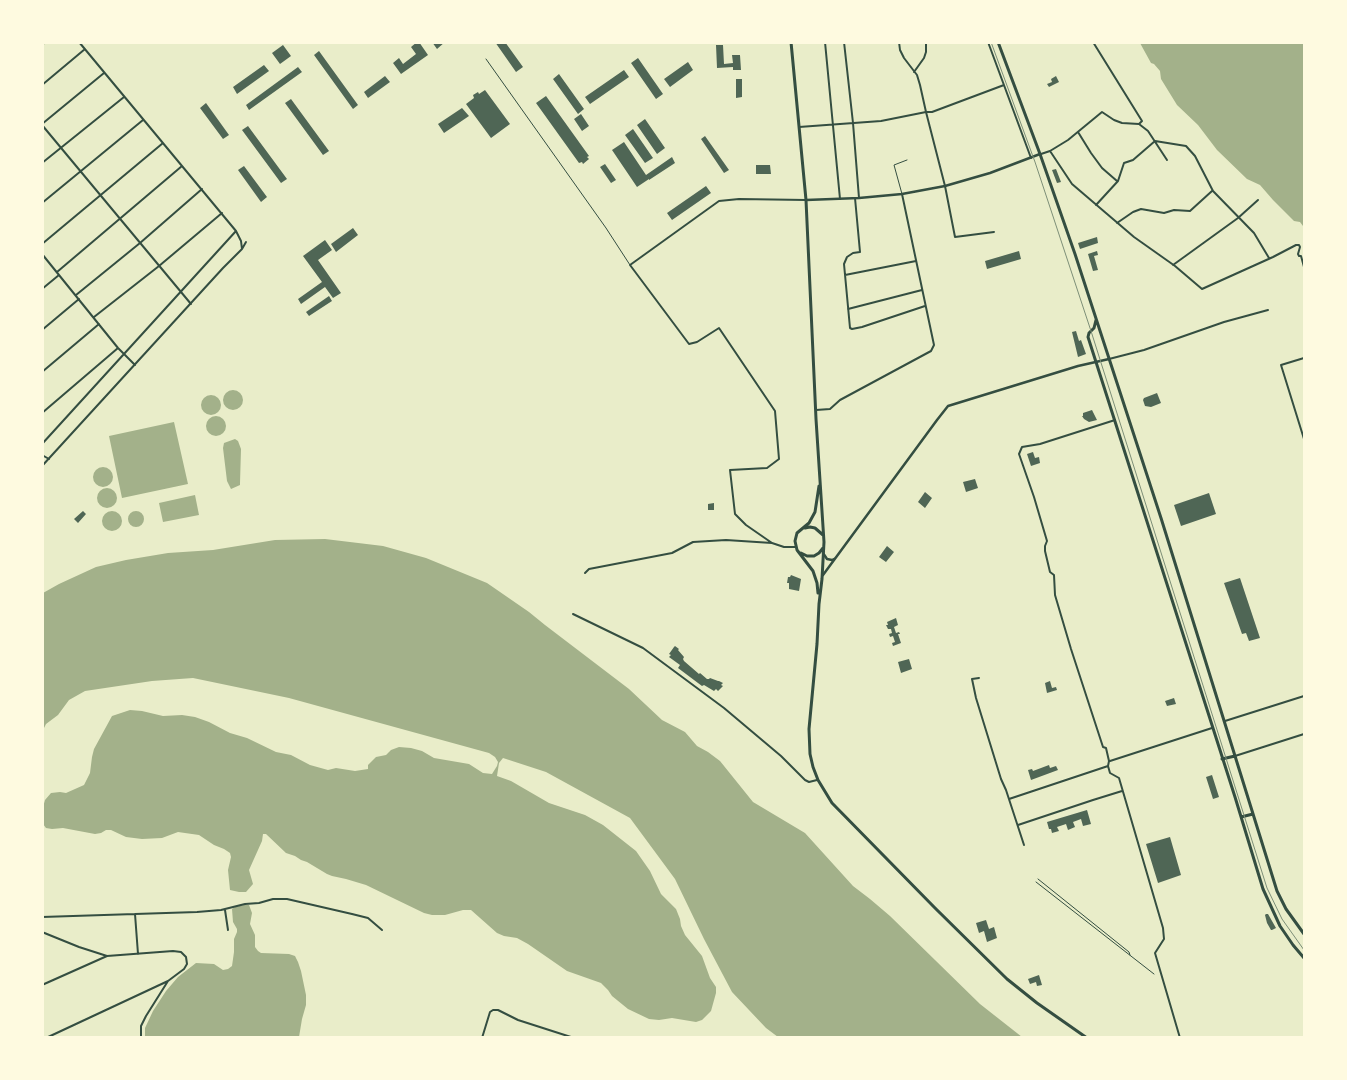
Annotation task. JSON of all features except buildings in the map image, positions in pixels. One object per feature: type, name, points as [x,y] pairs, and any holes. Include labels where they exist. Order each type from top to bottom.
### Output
[{"type":"main road","points":[[791,42],[806,200],[824,537],[810,716],[810,754],[818,780],[825,794],[845,816],[1007,978],[1037,1003],[1087,1038]]},
{"type":"main road","points":[[998,42],[1076,254],[1158,507],[1280,898],[1304,934]]},
{"type":"main road","points":[[1095,315],[1095,326],[1088,337],[1263,889],[1272,910],[1288,938],[1304,958]]},
{"type":"main road","points":[[1092,330],[1097,331],[1103,340]]},
{"type":"main road","points":[[819,604],[817,581],[813,571],[796,547],[795,538],[800,530],[809,523],[815,512],[820,478]]},
{"type":"main road","points":[[800,530],[814,527],[824,537]]},
{"type":"main road","points":[[799,552],[805,556],[812,556],[820,552],[824,547]]},
{"type":"main road","points":[[817,581],[820,582],[822,578]]},
{"type":"main road","points":[[1222,760],[1235,756]]},
{"type":"main road","points":[[1241,817],[1253,814]]},
{"type":"street","points":[[42,45],[46,42]]},
{"type":"street","points":[[79,42],[222,213],[236,231],[241,241],[242,249]]},
{"type":"street","points":[[825,42],[840,199]]},
{"type":"street","points":[[844,42],[853,123],[860,252],[853,253],[847,257],[844,264],[851,329],[925,306]]},
{"type":"street","points":[[899,42],[900,50],[917,75],[920,85],[945,186],[955,237],[994,232]]},
{"type":"street","points":[[914,72],[924,58],[926,42]]},
{"type":"street","points":[[988,42],[1031,158]]},
{"type":"street","points":[[1093,42],[1142,121],[1139,124]]},
{"type":"street","points":[[42,85],[85,49]]},
{"type":"street","points":[[486,59],[602,222],[630,265],[689,344],[697,342],[719,328],[775,411],[779,459],[767,468],[730,470],[735,514],[746,525],[772,544]]},
{"type":"street","points":[[105,73],[42,125],[190,304]]},
{"type":"street","points":[[799,127],[881,121],[932,112],[1004,85]]},
{"type":"street","points":[[42,163],[124,97]]},
{"type":"street","points":[[630,265],[719,201],[739,199],[806,200],[857,198],[902,194],[945,186],[990,173],[1050,151],[1068,140],[1102,112],[1122,123],[1139,124],[1148,131],[1167,160]]},
{"type":"street","points":[[42,203],[143,120]]},
{"type":"street","points":[[1078,132],[1102,168],[1118,181]]},
{"type":"street","points":[[1096,205],[1118,181],[1124,163],[1133,160],[1155,141],[1186,146],[1195,156],[1213,191],[1254,233],[1269,258]]},
{"type":"street","points":[[42,244],[163,143]]},
{"type":"street","points":[[1050,151],[1072,184],[1134,237],[1173,264],[1202,289],[1296,245],[1300,247],[1298,254],[1301,256],[1304,267]]},
{"type":"street","points":[[816,410],[830,409],[840,400],[931,351],[934,345],[902,194],[894,165],[907,160]]},
{"type":"street","points":[[57,272],[182,166]]},
{"type":"street","points":[[76,295],[202,189]]},
{"type":"street","points":[[1117,223],[1141,209],[1164,213],[1174,210],[1190,211],[1213,191]]},
{"type":"street","points":[[1173,264],[1238,218],[1258,200]]},
{"type":"street","points":[[94,317],[222,213]]},
{"type":"street","points":[[42,444],[236,231]]},
{"type":"street","points":[[42,466],[242,249],[246,242]]},
{"type":"street","points":[[42,254],[118,348],[135,365]]},
{"type":"street","points":[[845,275],[916,260]]},
{"type":"street","points":[[42,289],[59,275]]},
{"type":"street","points":[[848,309],[922,290]]},
{"type":"street","points":[[42,330],[79,299]]},
{"type":"street","points":[[822,578],[948,406],[1078,366],[1144,350],[1224,322],[1268,310]]},
{"type":"street","points":[[42,372],[99,324]]},
{"type":"street","points":[[42,413],[118,348]]},
{"type":"street","points":[[1304,358],[1281,365],[1304,439]]},
{"type":"street","points":[[1115,420],[1040,444],[1022,447],[1019,454],[1047,541],[1045,551],[1050,572],[1054,575],[1055,595],[1071,649],[1102,747],[1106,748],[1110,761],[1108,766],[1110,773],[1119,778],[1163,928],[1164,939],[1155,953],[1180,1038]]},
{"type":"street","points":[[42,455],[49,458]]},
{"type":"street","points":[[585,573],[589,569],[672,553],[693,542],[726,540],[796,547]]},
{"type":"street","points":[[823,553],[827,559],[832,560],[836,558]]},
{"type":"street","points":[[573,614],[643,648],[724,708],[781,756],[805,780],[809,782],[818,780]]},
{"type":"street","points":[[980,678],[972,679],[976,698],[1024,845]]},
{"type":"street","points":[[1225,721],[1304,696]]},
{"type":"street","points":[[1110,761],[1212,728]]},
{"type":"street","points":[[1235,756],[1304,734]]},
{"type":"street","points":[[1009,799],[1108,766]]},
{"type":"street","points":[[1018,825],[1123,791]]},
{"type":"street","points":[[1038,879],[1129,952],[1130,956]]},
{"type":"street","points":[[1036,882],[1154,974]]},
{"type":"street","points":[[42,917],[197,912],[225,909],[271,899],[287,900],[340,910],[368,918],[382,930]]},
{"type":"street","points":[[225,909],[228,930]]},
{"type":"street","points":[[135,914],[138,954]]},
{"type":"street","points":[[42,932],[107,956]]},
{"type":"street","points":[[42,985],[107,956],[172,951],[183,954],[187,960],[186,966],[182,971],[168,981],[46,1038]]},
{"type":"street","points":[[141,1037],[144,1020],[168,981]]},
{"type":"street","points":[[482,1038],[490,1012],[498,1010],[518,1020],[574,1038]]},
{"type":"shaded area","points":[[1140,43],[1303,43],[1304,232],[1300,222],[1294,221],[1260,185],[1247,179],[1217,150],[1198,125],[1177,105],[1161,79],[1160,71],[1151,63]]},
{"type":"shaded area","points":[[233,390],[240,393],[243,400],[240,407],[233,410],[226,407],[223,400],[226,393]]},
{"type":"shaded area","points":[[211,395],[218,398],[221,405],[218,412],[211,415],[204,412],[201,405],[204,398]]},
{"type":"shaded area","points":[[216,416],[223,419],[226,426],[223,433],[216,436],[209,433],[206,426],[209,419]]},
{"type":"shaded area","points":[[174,422],[188,484],[122,498],[109,436]]},
{"type":"shaded area","points":[[235,439],[238,441],[241,449],[240,485],[231,489],[227,481],[223,448],[224,443]]},
{"type":"shaded area","points":[[103,467],[110,470],[113,477],[110,484],[103,487],[96,484],[93,477],[96,470]]},
{"type":"shaded area","points":[[107,488],[114,491],[117,498],[114,505],[107,508],[100,505],[97,498],[100,491]]},
{"type":"shaded area","points":[[195,495],[199,515],[163,522],[159,503]]},
{"type":"shaded area","points":[[112,511],[119,514],[122,521],[119,528],[112,531],[105,528],[102,521],[105,514]]},
{"type":"shaded area","points":[[136,511],[144,519],[136,527],[128,519]]},
{"type":"shaded area","points":[[325,539],[383,546],[426,558],[487,583],[529,612],[629,689],[662,720],[685,732],[697,746],[720,761],[753,802],[805,833],[853,886],[890,916],[980,1004],[1022,1037],[778,1037],[766,1028],[732,992],[675,879],[630,818],[546,772],[503,758],[499,763],[497,776],[511,781],[549,803],[585,815],[603,825],[636,851],[650,871],[661,894],[676,909],[685,935],[702,956],[710,978],[716,987],[711,1011],[702,1020],[696,1022],[672,1018],[649,1019],[628,1009],[612,996],[601,983],[567,971],[517,938],[497,933],[471,910],[463,910],[445,915],[424,913],[366,885],[327,874],[307,862],[286,853],[266,834],[263,834],[262,841],[249,870],[253,884],[246,892],[239,892],[230,890],[228,870],[230,853],[199,835],[178,832],[162,838],[142,839],[126,837],[111,830],[95,834],[63,828],[46,828],[43,824],[42,812],[45,800],[51,793],[66,793],[84,785],[90,773],[94,749],[112,716],[130,710],[163,716],[182,715],[195,717],[276,752],[291,755],[310,765],[328,770],[336,768],[355,771],[368,769],[368,765],[376,757],[386,755],[391,750],[399,747],[422,751],[434,758],[469,764],[483,773],[492,774],[498,762],[489,753],[289,698],[193,678],[152,681],[85,691],[69,700],[58,715],[46,724],[43,730],[43,593],[96,567],[126,560],[168,553],[213,550],[275,540]]},
{"type":"shaded area","points":[[249,905],[252,913],[250,924],[255,935],[255,947],[258,951],[261,953],[289,954],[295,956],[298,962],[306,995],[306,1005],[299,1037],[145,1037],[145,1028],[153,1011],[178,977],[196,963],[214,964],[223,970],[232,966],[234,939],[237,929],[233,922],[232,909]]},
{"type":"tram line","points":[[991,42],[1035,162],[1091,331],[1267,888],[1282,919],[1304,950]]}]
